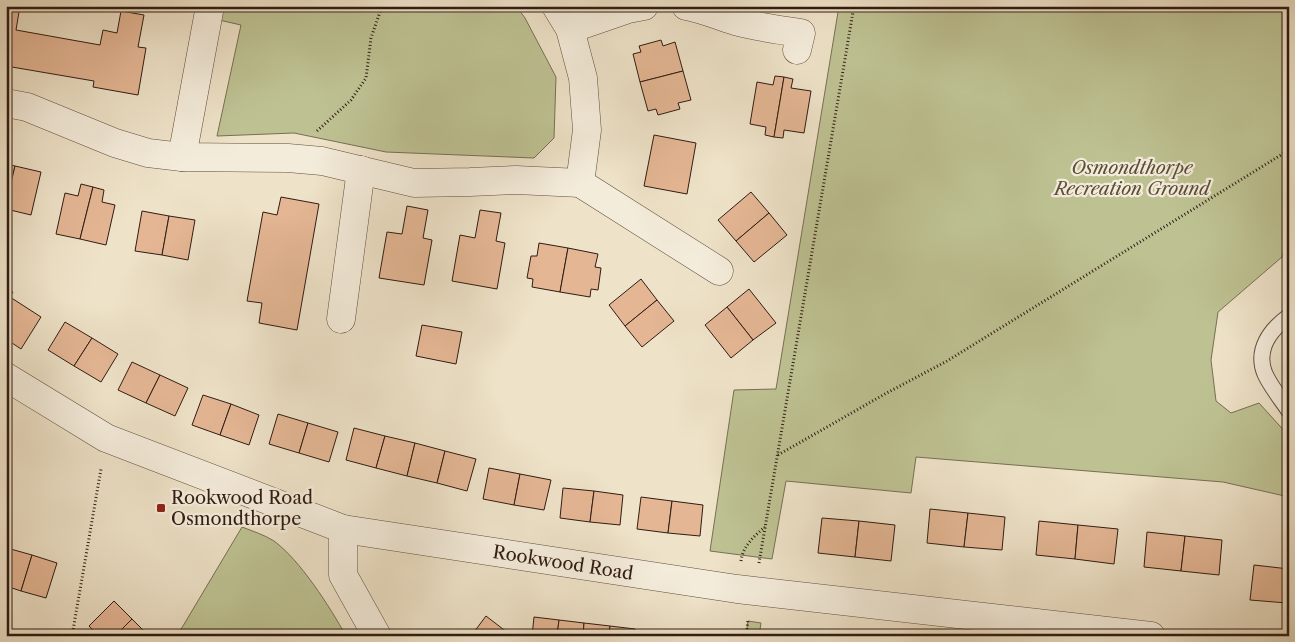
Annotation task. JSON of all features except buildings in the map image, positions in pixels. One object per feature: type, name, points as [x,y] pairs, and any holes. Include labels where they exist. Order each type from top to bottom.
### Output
[{"type":"street","points":[[556,6],[570,29],[584,78],[587,130],[580,183]]},
{"type":"street","points":[[570,29],[628,9],[644,6]]},
{"type":"street","points":[[686,6],[700,8],[763,28],[801,33],[797,50]]},
{"type":"street","points":[[182,157],[208,7]]},
{"type":"street","points":[[6,103],[27,107],[115,143],[148,153],[182,157],[288,158],[322,161],[414,183],[516,180],[580,183],[719,271]]},
{"type":"street","points":[[341,319],[361,170]]},
{"type":"street","name":"Rookwood Road","points":[[6,377],[106,438],[343,529],[746,590],[1151,636]]},
{"type":"street","points":[[343,529],[343,575],[377,636]]},
{"type":"lane","points":[[1289,316],[1270,333],[1264,345],[1262,359],[1264,372],[1270,384],[1289,411]]},
{"type":"path","points":[[288,158],[351,100],[366,78],[371,38],[382,6]]},
{"type":"path","points":[[746,590],[765,527],[854,6]]},
{"type":"path","points":[[777,455],[947,361],[1289,150]]},
{"type":"path","points":[[72,636],[106,438]]},
{"type":"path","points":[[746,590],[741,557],[750,540],[765,527]]},
{"type":"green space","points":[[221,6],[516,6],[525,18],[556,77],[554,138],[534,158],[386,152],[294,133],[217,136],[241,25],[219,20]]},
{"type":"green space","name":"Osmondthorpe Recreation Ground","points":[[839,6],[1289,6],[1289,232],[1282,257],[1218,312],[1211,360],[1216,401],[1231,413],[1259,403],[1289,436],[1289,497],[1223,482],[916,457],[911,493],[786,481],[772,559],[710,551],[734,390],[776,389]]},
{"type":"green space","points":[[242,527],[263,535],[284,549],[323,598],[346,636],[177,636]]},
{"type":"green space","points":[[748,621],[761,623],[759,636],[746,636]]},
{"type":"place","name":"Rookwood Road Osmondthorpe","points":[[161,508]]}]
